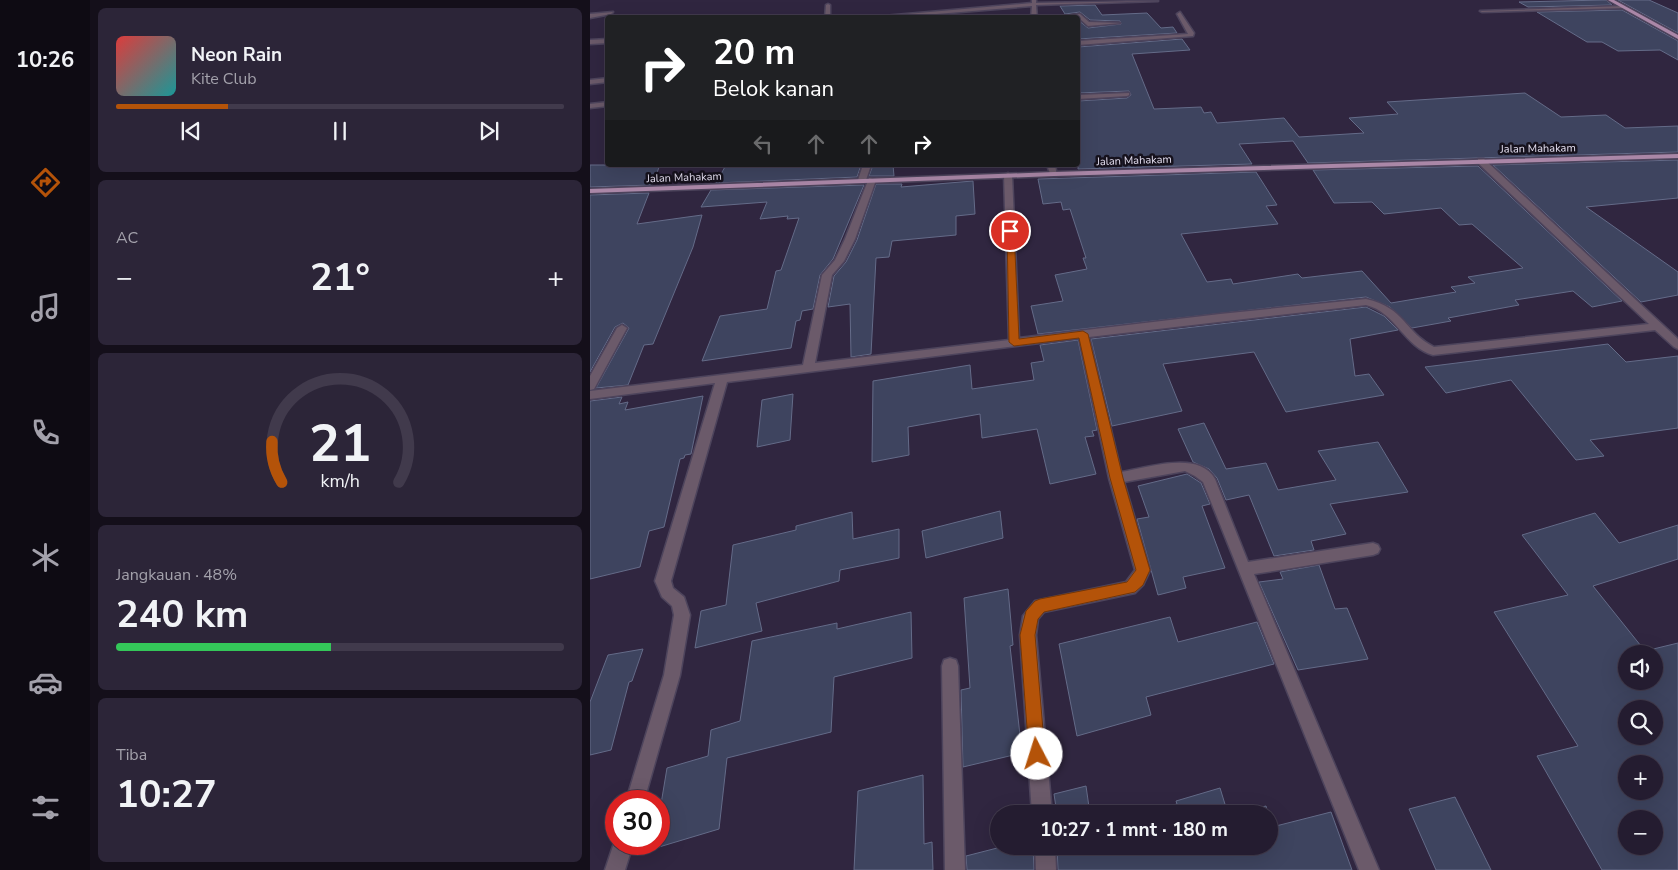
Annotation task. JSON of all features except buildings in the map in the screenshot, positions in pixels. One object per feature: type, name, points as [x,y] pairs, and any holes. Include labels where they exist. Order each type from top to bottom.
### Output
[{"type":"main road","points":[[1610,0],[1678,37]]},
{"type":"main road","name":"Jalan Mahakam","points":[[590,191],[693,189],[867,180],[1678,156]]},
{"type":"street","points":[[926,15],[1035,2],[1156,1]]},
{"type":"street","points":[[1034,15],[1035,2]]},
{"type":"street","points":[[827,15],[828,5]]},
{"type":"street","points":[[1482,11],[1623,7]]},
{"type":"street","points":[[590,16],[611,13]]},
{"type":"street","points":[[1080,42],[1188,36],[1191,33],[1180,14]]},
{"type":"street","points":[[1080,16],[1088,24],[1117,23]]},
{"type":"street","points":[[590,42],[605,41]]},
{"type":"street","points":[[590,82],[605,80]]},
{"type":"street","points":[[1080,97],[1127,94]]},
{"type":"street","points":[[590,106],[605,104]]},
{"type":"street","points":[[1481,161],[1678,345]]},
{"type":"street","points":[[808,368],[826,275],[839,261],[850,239],[867,180],[867,167]]},
{"type":"street","points":[[1052,167],[1054,174]]},
{"type":"street","points":[[1008,176],[1014,342]]},
{"type":"street","points":[[590,395],[1220,317],[1366,302],[1376,303],[1390,310],[1423,348],[1433,351],[1657,326]]},
{"type":"street","points":[[590,386],[622,328]]},
{"type":"street","points":[[1041,805],[1028,635],[1031,616],[1040,606],[1130,588],[1138,580],[1143,570],[1116,478],[1083,334]]},
{"type":"street","points":[[638,790],[672,676],[682,615],[679,602],[667,592],[663,581],[722,379]]},
{"type":"street","points":[[1116,478],[1186,466],[1200,472],[1208,479],[1369,870]]},
{"type":"street","points":[[1244,569],[1373,549]]},
{"type":"street","points":[[950,666],[955,870]]},
{"type":"street","points":[[615,870],[620,855]]},
{"type":"street","points":[[1045,855],[1046,870]]},
{"type":"route","points":[[1010,231],[1014,342],[1083,334],[1116,478],[1143,570],[1138,580],[1130,588],[1040,606],[1031,616],[1028,635],[1037,754]]}]
